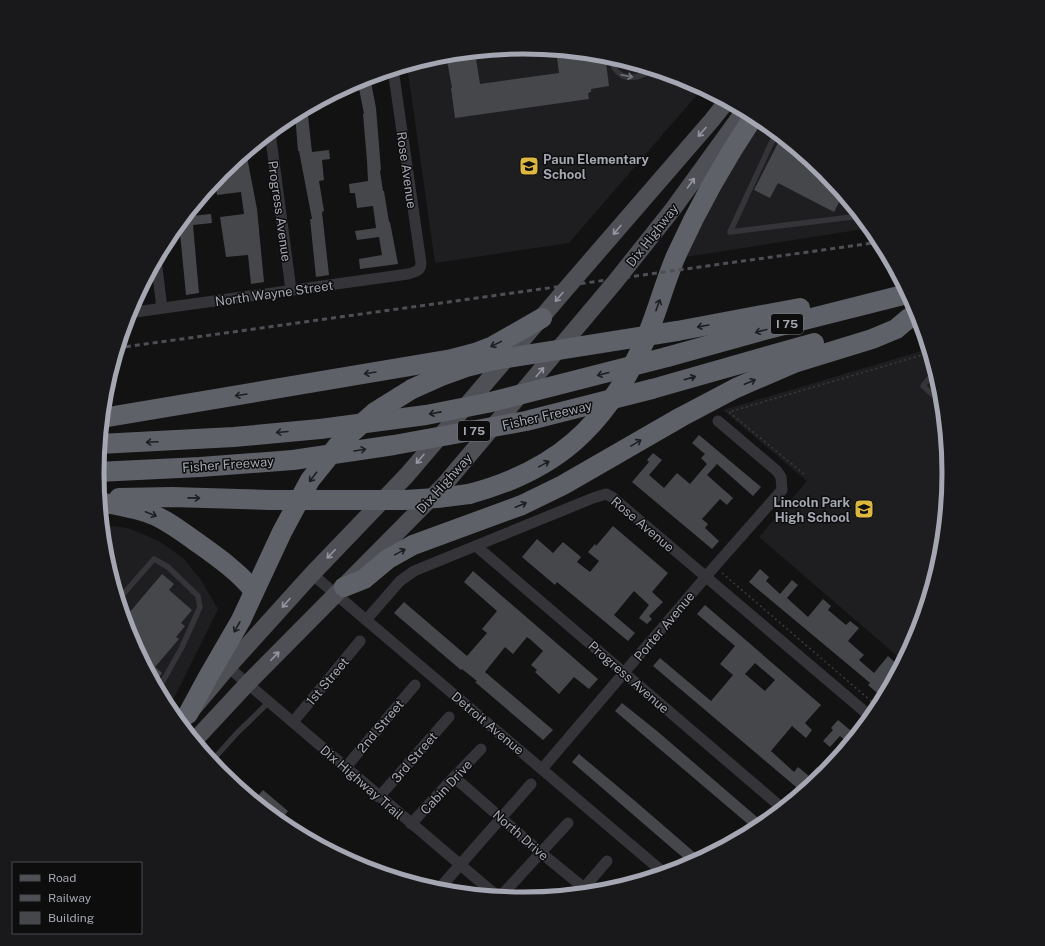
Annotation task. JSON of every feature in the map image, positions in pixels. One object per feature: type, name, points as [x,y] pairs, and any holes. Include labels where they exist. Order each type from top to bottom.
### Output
[{"type":"highway","points":[[104,498],[172,497],[270,500],[405,500],[437,498],[469,494],[509,482],[552,460],[577,440],[603,413],[621,386],[642,346],[676,257],[702,202],[725,161],[750,122]]},
{"type":"highway","points":[[184,719],[241,620],[282,532],[310,480],[339,444],[375,412],[412,389],[466,367],[494,360],[677,331],[889,290],[900,292]]},
{"type":"highway","name":"Fisher Freeway","points":[[104,444],[234,437],[320,429],[426,415],[487,403],[668,357],[764,330],[901,295]]},
{"type":"highway","name":"Fisher Freeway","points":[[104,472],[200,467],[293,460],[394,445],[526,421],[652,389],[769,355],[912,317]]},
{"type":"highway","points":[[107,417],[452,359],[475,353],[493,346],[542,318]]},
{"type":"highway","points":[[340,591],[364,579],[388,559],[413,545],[522,505],[563,485],[680,417],[736,388],[794,363],[872,339],[896,329],[912,318]]},
{"type":"highway","points":[[104,503],[132,508],[152,514],[167,522],[208,550],[244,580],[254,592]]},
{"type":"main road","points":[[184,719],[228,667],[312,574],[407,475],[724,106]]},
{"type":"main road","name":"Dix Highway","points":[[197,737],[248,683],[444,485],[615,282],[673,209],[741,116]]},
{"type":"street","name":"Rose Avenue","points":[[394,74],[421,263],[419,270]]},
{"type":"street","name":"Progress Avenue","points":[[271,138],[291,290]]},
{"type":"street","points":[[157,269],[162,308]]},
{"type":"street","name":"North Wayne Street","points":[[136,312],[408,274],[419,270]]},
{"type":"street","name":"Porter Avenue","points":[[542,769],[782,490],[781,477],[777,471],[718,420]]},
{"type":"street","name":"Rose Avenue","points":[[366,620],[407,575],[606,494],[612,497],[866,713]]},
{"type":"street","name":"Progress Avenue","points":[[476,546],[778,805]]},
{"type":"street","name":"Detroit Avenue","points":[[312,574],[340,591],[366,620],[659,869]]},
{"type":"street","name":"1st Street","points":[[293,722],[360,641]]},
{"type":"street","name":"Dix Highway Trail","points":[[228,667],[490,890]]},
{"type":"street","name":"2nd Street","points":[[346,767],[415,685]]},
{"type":"street","name":"3rd Street","points":[[379,797],[448,717]]},
{"type":"street","name":"Cabin Drive","points":[[411,824],[481,750]]},
{"type":"street","name":"North Drive","points":[[454,777],[583,887]]},
{"type":"street","points":[[443,884],[531,784]]},
{"type":"street","points":[[503,891],[568,824]]},
{"type":"street","points":[[589,886],[607,861]]},
{"type":"lane","points":[[613,64],[614,68],[620,75],[628,78],[638,77],[647,73]]},
{"type":"lane","points":[[774,138],[730,232],[854,217]]},
{"type":"lane","points":[[930,377],[923,386],[934,396]]},
{"type":"lane","points":[[122,595],[154,559],[168,567],[198,596],[200,607],[182,647],[161,684]]},
{"type":"lane","points":[[215,757],[237,733],[270,702]]},
{"type":"path","points":[[657,76],[661,78]]},
{"type":"path","points":[[804,474],[729,412],[924,354]]},
{"type":"path","points":[[720,572],[873,703]]},
{"type":"shaded area","name":"Paun Elementary School","points":[[495,55],[550,55],[604,62],[631,68],[657,76],[699,93],[569,243],[435,263],[408,70],[441,62]]},
{"type":"shaded area","points":[[752,123],[778,141],[819,177],[838,197],[863,229],[686,257]]},
{"type":"shaded area","name":"Lincoln Park High School","points":[[923,351],[938,418],[942,473],[941,500],[938,528],[927,581],[910,633],[898,657],[759,537],[807,481],[723,410]]},
{"type":"shaded area","points":[[107,526],[128,528],[159,541],[183,558],[201,580],[218,609],[171,701],[135,633],[118,581]]},
{"type":"building","points":[[557,56],[606,62],[609,86],[591,89],[591,92],[588,93],[589,99],[455,118],[447,61],[476,57],[480,84],[559,73]]},
{"type":"building","points":[[371,83],[376,108],[380,171],[398,264],[360,269],[359,259],[382,255],[379,237],[357,240],[355,231],[376,228],[373,206],[357,208],[355,193],[350,193],[349,184],[368,181],[364,114],[359,87]]},
{"type":"building","points":[[308,113],[312,152],[329,150],[330,159],[322,160],[324,180],[319,181],[324,211],[322,212],[329,275],[316,277],[310,219],[312,219],[298,151],[296,121]]},
{"type":"building","points":[[779,142],[799,158],[840,200],[834,212],[778,183],[770,198],[754,190]]},
{"type":"building","points":[[247,157],[257,209],[264,282],[251,284],[248,255],[226,257],[220,217],[244,214],[241,192],[217,195],[216,188]]},
{"type":"building","points":[[211,214],[212,223],[193,225],[199,293],[186,295],[180,232],[192,216]]},
{"type":"building","points":[[699,435],[761,487],[753,496],[717,464],[707,475],[733,498],[727,505],[720,499],[702,519],[708,524],[705,528],[719,541],[712,549],[632,482],[649,462],[647,460],[653,453],[662,460],[649,475],[664,488],[677,473],[690,484],[707,464],[701,458],[705,454],[692,443]]},
{"type":"building","points":[[613,526],[668,573],[652,592],[663,602],[649,616],[652,619],[647,624],[639,618],[649,605],[634,591],[614,615],[635,633],[628,641],[557,582],[555,585],[522,557],[537,539],[553,553],[563,542],[581,557],[577,562],[590,572],[599,561],[588,552],[595,544],[596,546]]},
{"type":"building","points":[[760,569],[769,577],[766,581],[780,594],[792,580],[798,585],[787,598],[808,617],[823,599],[831,606],[828,610],[846,625],[850,621],[859,628],[848,641],[864,655],[859,660],[874,673],[888,656],[895,663],[878,694],[868,685],[870,683],[749,582]]},
{"type":"building","points":[[473,571],[598,679],[589,689],[574,677],[559,694],[535,672],[537,670],[531,665],[543,651],[531,640],[527,637],[513,654],[505,647],[485,672],[553,730],[543,740],[475,682],[477,681],[462,669],[461,670],[394,613],[404,602],[467,656],[487,633],[482,629],[497,611],[464,582]]},
{"type":"building","points":[[162,574],[174,584],[169,590],[192,610],[181,623],[185,626],[176,637],[179,639],[155,667],[162,673],[158,678],[135,633],[128,614]]},
{"type":"building","points":[[705,605],[821,705],[805,723],[812,730],[806,738],[792,726],[771,751],[794,772],[798,767],[809,776],[817,767],[819,769],[798,789],[653,666],[660,658],[711,701],[733,675],[720,664],[735,646],[697,614]],"holes":[[[755,663],[775,680],[765,691],[745,674]]]},
{"type":"building","points":[[622,703],[759,818],[749,825],[615,711]]},
{"type":"building","points":[[838,720],[852,732],[845,740],[840,736],[830,747],[823,741],[833,730],[831,728]]},
{"type":"building","points":[[579,754],[696,854],[685,859],[572,762]]},
{"type":"building","points":[[263,790],[288,811],[284,817],[257,797]]},
{"type":"railway","points":[[123,347],[873,243]]},
{"type":"place","name":"Paun Elementary School","points":[[529,166]]},
{"type":"place","name":"Lincoln Park High School","points":[[864,509]]}]
